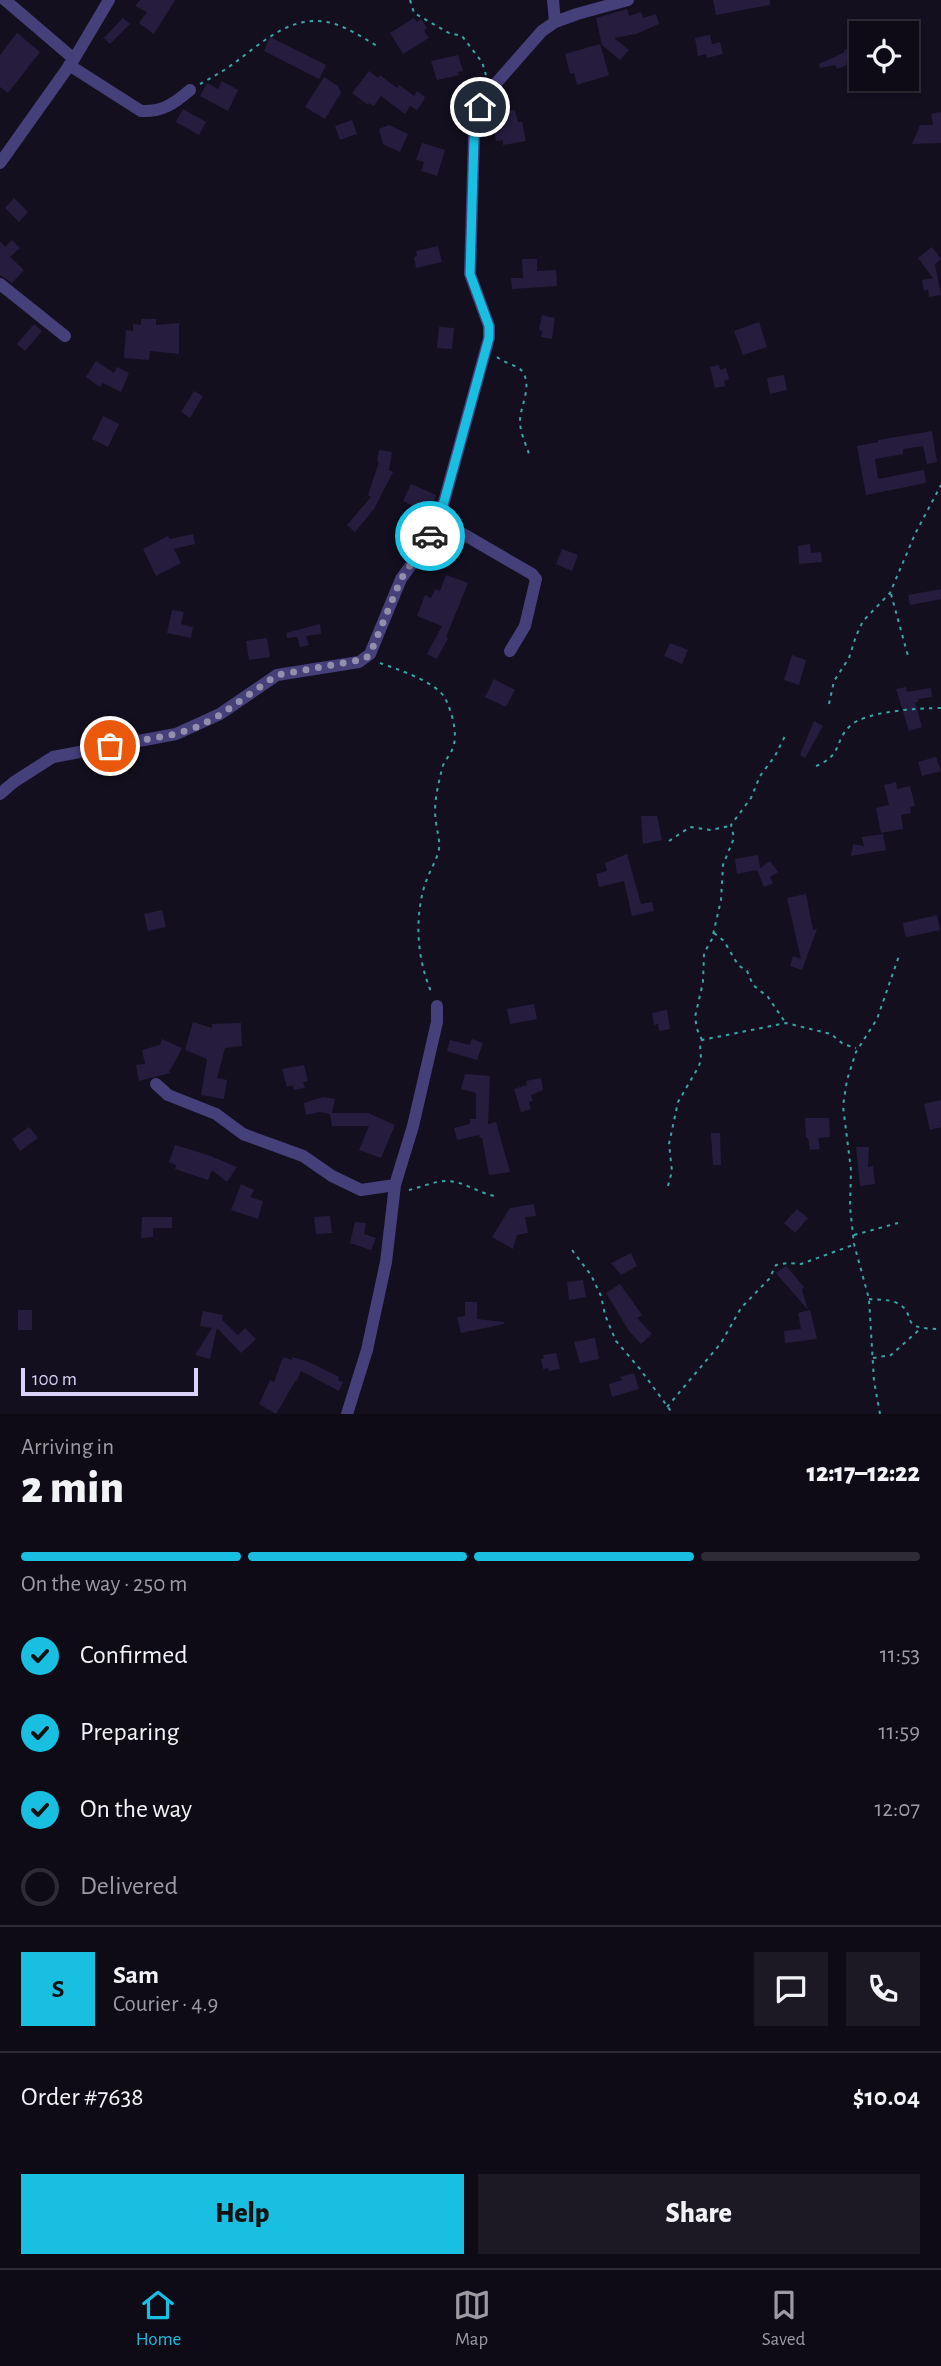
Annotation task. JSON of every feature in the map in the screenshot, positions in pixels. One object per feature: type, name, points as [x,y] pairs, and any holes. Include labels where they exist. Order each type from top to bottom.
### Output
[{"type":"street","points":[[5,0],[72,62],[141,111],[155,112],[167,107],[190,90]]},
{"type":"street","points":[[0,163],[72,62],[109,0]]},
{"type":"street","points":[[553,0],[555,22]]},
{"type":"street","points":[[0,794],[13,782],[53,757],[176,734],[220,715],[277,675],[365,659],[370,654],[401,579],[427,543],[439,520],[488,342],[489,326],[470,274],[469,255],[475,124],[480,107],[491,89],[542,31],[555,22],[628,0]]},
{"type":"street","points":[[0,284],[65,336]]},
{"type":"street","points":[[439,520],[532,574],[536,579],[525,626],[510,651]]},
{"type":"street","points":[[347,1414],[363,1366],[386,1262],[394,1189],[413,1126],[437,1022],[437,1006]]},
{"type":"street","points":[[156,1084],[168,1095],[216,1114],[243,1134],[303,1156],[332,1176],[361,1190],[394,1189]]},
{"type":"path","points":[[410,0],[414,13],[467,41],[482,62],[491,89]]},
{"type":"path","points":[[190,90],[232,65],[281,29],[302,22],[323,21],[337,24],[379,47]]},
{"type":"path","points":[[488,342],[503,363],[519,368],[523,373],[526,391],[519,425],[529,454]]},
{"type":"path","points":[[829,704],[834,681],[849,658],[863,621],[891,593],[915,534],[941,485]]},
{"type":"path","points":[[891,593],[908,656]]},
{"type":"path","points":[[365,659],[389,666],[438,690],[445,698],[454,727],[455,744],[442,765],[435,806],[440,839],[438,853],[424,887],[419,915],[418,950],[437,1006]]},
{"type":"path","points":[[816,766],[830,759],[848,727],[855,722],[894,711],[941,708]]},
{"type":"path","points":[[669,841],[690,827],[711,830],[731,825],[751,798],[760,776],[775,757],[785,736]]},
{"type":"path","points":[[668,1186],[672,1171],[669,1144],[678,1102],[701,1059],[702,1040],[696,1029],[695,1017],[703,982],[704,953],[713,933],[721,900],[723,865],[734,838],[731,825]]},
{"type":"path","points":[[713,933],[724,941],[738,965],[747,971],[753,985],[768,997],[786,1023]]},
{"type":"path","points":[[880,1414],[874,1381],[869,1299],[854,1244],[850,1207],[851,1170],[844,1106],[849,1072],[858,1049],[877,1019],[900,953]]},
{"type":"path","points":[[702,1040],[786,1023],[831,1034],[843,1044],[858,1049]]},
{"type":"path","points":[[394,1189],[445,1180],[495,1196]]},
{"type":"path","points":[[853,1235],[898,1223]]},
{"type":"path","points":[[667,1407],[721,1343],[741,1308],[769,1279],[776,1265],[801,1264],[854,1244]]},
{"type":"path","points":[[572,1250],[591,1275],[616,1341],[673,1414]]},
{"type":"path","points":[[869,1299],[897,1303],[905,1309],[912,1325],[919,1329],[941,1329]]},
{"type":"path","points":[[873,1358],[891,1355],[919,1329]]},
{"type":"building","points":[[140,0],[175,0],[154,34],[139,23],[147,12],[135,6]]},
{"type":"building","points":[[713,0],[770,0],[770,5],[716,15]]},
{"type":"building","points":[[627,9],[629,16],[641,12],[643,18],[656,14],[659,24],[636,34],[614,38],[629,50],[620,60],[602,45],[596,18]]},
{"type":"building","points":[[123,18],[130,24],[110,44],[104,38]]},
{"type":"building","points":[[414,18],[417,22],[421,19],[429,38],[403,54],[390,33]]},
{"type":"building","points":[[17,33],[40,52],[8,93],[0,87],[0,55]]},
{"type":"building","points":[[710,35],[712,44],[720,42],[723,54],[707,58],[706,54],[698,56],[695,38]]},
{"type":"building","points":[[270,37],[326,65],[319,79],[264,51]]},
{"type":"building","points":[[600,44],[609,75],[577,85],[574,73],[570,74],[565,54]]},
{"type":"building","points":[[849,49],[847,65],[837,69],[835,65],[820,68],[819,64],[845,52],[844,50]]},
{"type":"building","points":[[458,55],[463,71],[458,72],[459,75],[437,80],[431,61]]},
{"type":"building","points":[[369,71],[378,78],[380,75],[397,88],[399,85],[414,96],[417,91],[425,97],[422,103],[417,110],[410,106],[405,114],[381,96],[374,106],[369,103],[368,105],[352,93]]},
{"type":"building","points":[[324,77],[338,86],[341,93],[325,119],[305,107]]},
{"type":"building","points":[[222,81],[238,90],[228,111],[200,96],[207,83],[218,89]]},
{"type":"building","points":[[183,109],[206,122],[199,135],[176,122]]},
{"type":"building","points":[[515,110],[518,122],[522,122],[526,141],[503,145],[503,140],[496,141],[493,121],[500,120],[499,112]]},
{"type":"building","points":[[941,112],[941,143],[912,144],[920,125],[933,125],[931,114]]},
{"type":"building","points":[[352,120],[357,134],[340,140],[335,126]]},
{"type":"building","points":[[389,125],[408,134],[400,152],[383,144],[379,129]]},
{"type":"building","points":[[422,143],[445,150],[437,176],[421,171],[424,162],[416,160]]},
{"type":"building","points":[[14,198],[28,212],[19,222],[5,208]]},
{"type":"building","points":[[12,240],[20,248],[10,257],[24,270],[12,283],[0,275],[0,241],[5,247]]},
{"type":"building","points":[[438,246],[442,262],[416,268],[416,251]]},
{"type":"building","points":[[932,247],[941,259],[935,264],[941,295],[929,297],[928,290],[924,291],[922,280],[933,278],[918,258]]},
{"type":"building","points":[[522,259],[537,259],[537,271],[556,270],[557,286],[512,289],[511,278],[523,278]]},
{"type":"building","points":[[542,315],[555,318],[552,339],[541,337],[542,331],[539,330]]},
{"type":"building","points":[[141,319],[156,319],[156,325],[179,323],[179,354],[150,351],[149,360],[124,358],[126,330],[133,331],[133,324],[141,325]]},
{"type":"building","points":[[759,322],[767,347],[743,355],[734,331]]},
{"type":"building","points":[[34,324],[42,331],[25,351],[17,344]]},
{"type":"building","points":[[439,327],[454,328],[452,349],[437,348]]},
{"type":"building","points":[[96,361],[114,373],[117,367],[129,373],[121,392],[103,383],[100,387],[86,377]]},
{"type":"building","points":[[719,365],[720,370],[726,368],[729,379],[724,381],[725,386],[715,388],[710,367]]},
{"type":"building","points":[[784,375],[787,390],[770,394],[767,378]]},
{"type":"building","points":[[194,391],[203,396],[190,418],[181,412]]},
{"type":"building","points":[[103,416],[119,424],[108,447],[92,439]]},
{"type":"building","points":[[932,431],[937,462],[927,464],[923,446],[903,449],[903,454],[875,459],[878,479],[924,470],[926,483],[866,495],[857,446]]},
{"type":"building","points":[[379,450],[392,452],[389,470],[393,472],[374,509],[355,532],[347,525],[371,497],[368,495],[379,462]]},
{"type":"building","points":[[411,484],[436,495],[430,514],[403,501]]},
{"type":"building","points":[[193,534],[195,544],[174,549],[181,563],[156,576],[143,549],[168,536],[170,539]]},
{"type":"building","points":[[810,544],[811,553],[821,552],[822,562],[799,564],[798,546]]},
{"type":"building","points":[[562,549],[578,555],[572,571],[556,564]]},
{"type":"building","points":[[446,575],[468,583],[446,637],[448,638],[437,659],[427,654],[442,626],[417,616],[425,595],[431,598],[435,589],[440,591]]},
{"type":"building","points":[[941,589],[941,599],[910,605],[908,595]]},
{"type":"building","points":[[172,610],[184,612],[181,624],[193,627],[191,638],[167,633]]},
{"type":"building","points":[[320,624],[321,634],[306,636],[309,645],[300,647],[297,637],[287,638],[286,633]]},
{"type":"building","points":[[267,638],[270,657],[249,660],[246,641]]},
{"type":"building","points":[[670,643],[688,650],[682,664],[664,656]]},
{"type":"building","points":[[792,655],[806,660],[799,685],[784,680]]},
{"type":"building","points":[[494,679],[515,690],[506,707],[485,697]]},
{"type":"building","points":[[906,687],[907,692],[931,688],[932,697],[915,702],[922,727],[909,731],[896,689]]},
{"type":"building","points":[[814,721],[823,726],[805,758],[800,755]]},
{"type":"building","points":[[936,757],[941,771],[922,776],[918,762]]},
{"type":"building","points":[[896,782],[897,789],[910,786],[915,806],[910,807],[911,813],[901,815],[903,829],[881,833],[876,808],[889,805],[884,785]]},
{"type":"building","points":[[641,816],[657,816],[662,840],[643,844]]},
{"type":"building","points":[[883,834],[886,850],[851,856],[853,844],[864,846],[862,837]]},
{"type":"building","points":[[627,854],[641,904],[652,902],[654,911],[632,916],[624,881],[599,887],[596,874],[607,871],[605,863]]},
{"type":"building","points":[[758,855],[760,868],[770,861],[778,872],[770,877],[773,883],[764,887],[757,870],[737,874],[735,859]]},
{"type":"building","points":[[806,894],[813,930],[817,929],[802,970],[790,966],[793,956],[801,959],[787,898]]},
{"type":"building","points":[[162,910],[166,927],[148,931],[144,914]]},
{"type":"building","points":[[937,915],[940,930],[907,937],[905,935],[903,923]]},
{"type":"building","points":[[534,1004],[537,1019],[510,1024],[507,1009]]},
{"type":"building","points":[[667,1010],[670,1029],[659,1031],[658,1024],[654,1025],[652,1013]]},
{"type":"building","points":[[193,1022],[212,1028],[212,1024],[241,1023],[242,1046],[225,1048],[217,1078],[227,1080],[224,1099],[201,1095],[207,1059],[185,1050]]},
{"type":"building","points":[[162,1039],[182,1048],[169,1070],[170,1073],[139,1081],[136,1065],[145,1064],[142,1050],[160,1045]]},
{"type":"building","points":[[472,1039],[483,1043],[477,1060],[447,1051],[450,1040],[470,1045]]},
{"type":"building","points":[[304,1065],[308,1081],[303,1082],[305,1088],[294,1090],[293,1085],[287,1087],[282,1069]]},
{"type":"building","points":[[465,1074],[490,1076],[488,1124],[496,1122],[510,1172],[489,1175],[482,1138],[479,1135],[457,1140],[454,1128],[470,1124],[470,1119],[476,1119],[476,1093],[461,1089]]},
{"type":"building","points":[[541,1078],[543,1090],[531,1095],[531,1109],[521,1112],[514,1089],[527,1085],[526,1081]]},
{"type":"building","points":[[323,1097],[335,1099],[332,1113],[368,1113],[395,1125],[381,1158],[359,1150],[369,1126],[332,1126],[330,1114],[319,1112],[306,1115],[304,1103]]},
{"type":"building","points":[[941,1100],[941,1127],[930,1130],[924,1104]]},
{"type":"building","points":[[805,1118],[829,1118],[830,1137],[818,1138],[820,1149],[810,1150]]},
{"type":"building","points":[[29,1127],[38,1138],[20,1151],[12,1139]]},
{"type":"building","points":[[711,1133],[720,1133],[721,1165],[713,1165]]},
{"type":"building","points":[[175,1145],[237,1167],[227,1182],[212,1170],[208,1180],[175,1169],[176,1165],[169,1162]]},
{"type":"building","points":[[856,1147],[869,1147],[868,1167],[873,1166],[875,1184],[860,1186]]},
{"type":"building","points":[[241,1184],[254,1190],[250,1197],[263,1201],[258,1219],[231,1210]]},
{"type":"building","points":[[534,1204],[536,1216],[525,1217],[528,1233],[517,1235],[513,1249],[492,1237],[510,1208]]},
{"type":"building","points":[[797,1209],[808,1218],[795,1233],[784,1223]]},
{"type":"building","points":[[330,1216],[332,1233],[316,1234],[314,1217]]},
{"type":"building","points":[[142,1217],[172,1217],[172,1228],[153,1228],[153,1237],[141,1238]]},
{"type":"building","points":[[355,1222],[366,1223],[364,1234],[376,1238],[371,1250],[350,1243]]},
{"type":"building","points":[[631,1253],[637,1266],[621,1275],[611,1263]]},
{"type":"building","points":[[786,1266],[804,1287],[802,1290],[808,1310],[776,1273]]},
{"type":"building","points":[[583,1280],[586,1297],[569,1300],[567,1282]]},
{"type":"building","points":[[620,1284],[642,1315],[637,1318],[652,1334],[641,1344],[629,1331],[606,1293]]},
{"type":"building","points":[[465,1302],[477,1302],[477,1319],[504,1324],[461,1333],[457,1317],[465,1316]]},
{"type":"building","points":[[18,1310],[32,1310],[32,1330],[18,1330]]},
{"type":"building","points":[[810,1310],[817,1339],[785,1343],[784,1331],[801,1329],[798,1313]]},
{"type":"building","points":[[203,1311],[223,1315],[222,1320],[238,1335],[245,1328],[256,1339],[241,1353],[217,1328],[210,1359],[195,1355],[212,1328],[200,1326]]},
{"type":"building","points":[[595,1338],[599,1359],[580,1363],[574,1342]]},
{"type":"building","points":[[556,1353],[560,1369],[543,1369],[543,1355]]},
{"type":"building","points":[[283,1357],[309,1362],[339,1377],[338,1380],[343,1382],[339,1391],[301,1371],[276,1414],[259,1404],[270,1380],[274,1382]]},
{"type":"building","points":[[634,1373],[639,1389],[612,1397],[609,1384]]},
{"type":"way so far","points":[[110,746],[176,734],[197,727],[220,715],[277,675],[365,659],[370,654],[401,579],[430,536]]},
{"type":"route","points":[[430,536],[439,520],[489,338],[489,326],[470,274],[469,255],[475,124],[480,107]]}]
